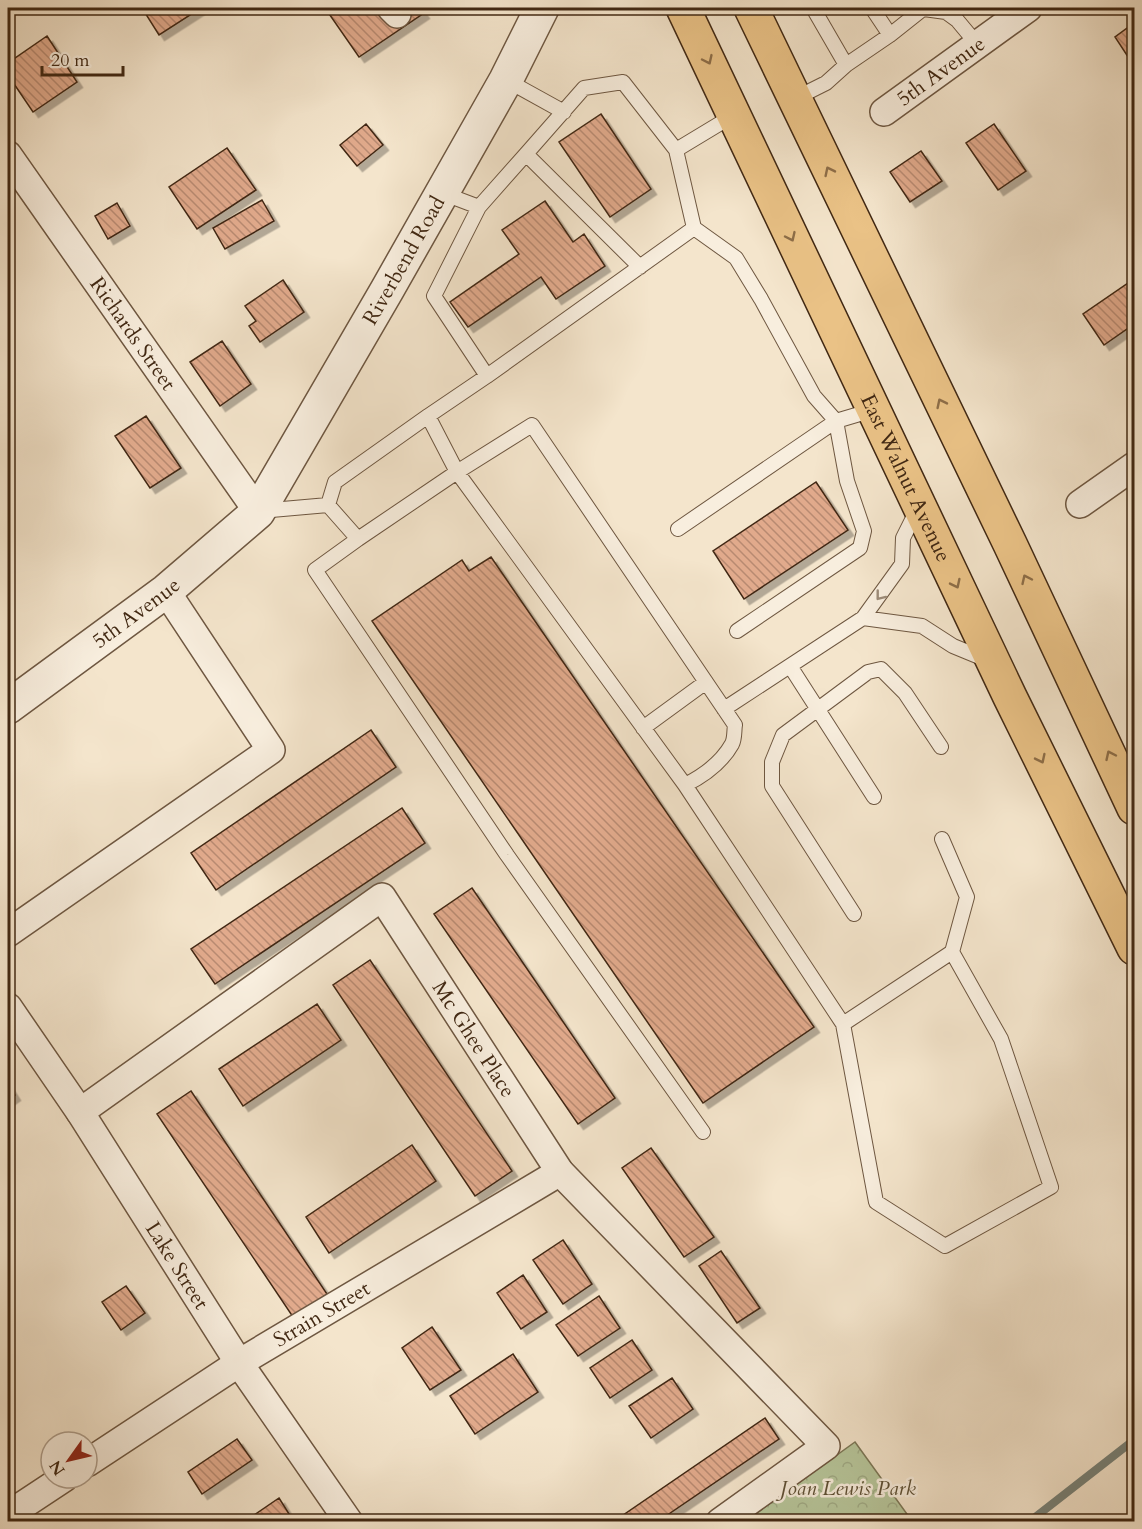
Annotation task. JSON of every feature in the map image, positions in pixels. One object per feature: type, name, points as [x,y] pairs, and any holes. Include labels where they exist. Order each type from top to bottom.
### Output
[{"type":"main road","name":"East Walnut Avenue","points":[[683,8],[994,664],[1134,948]]},
{"type":"main road","points":[[751,8],[1005,533],[1134,808]]},
{"type":"street","name":"Riverbend Road","points":[[258,512],[506,80],[542,8]]},
{"type":"street","name":"5th Avenue","points":[[884,112],[1028,8]]},
{"type":"street","name":"Richards Street","points":[[8,156],[258,512]]},
{"type":"street","points":[[1080,504],[1134,466]]},
{"type":"street","name":"5th Avenue","points":[[8,707],[166,591],[258,512]]},
{"type":"street","points":[[8,933],[271,750],[166,591]]},
{"type":"street","name":"Mc Ghee Place","points":[[80,1112],[382,897],[560,1172],[826,1446],[720,1521]]},
{"type":"street","name":"Lake Street","points":[[8,1007],[80,1112],[239,1363],[350,1521]]},
{"type":"street","name":"Strain Street","points":[[99,1455],[239,1363],[560,1172]]},
{"type":"street","points":[[8,1515],[46,1490]]},
{"type":"lane","points":[[813,8],[846,65]]},
{"type":"lane","points":[[872,8],[890,35]]},
{"type":"lane","points":[[794,99],[826,83],[846,65],[924,8],[946,12],[957,20],[977,44]]},
{"type":"lane","points":[[506,80],[564,112]]},
{"type":"lane","points":[[487,376],[434,296],[479,207],[584,88],[623,82],[676,150],[694,228],[736,258],[814,396],[836,421],[847,481],[864,531],[860,548],[737,631]]},
{"type":"lane","points":[[676,150],[734,115]]},
{"type":"lane","points":[[526,154],[640,267]]},
{"type":"lane","points":[[442,193],[479,207]]},
{"type":"lane","points":[[328,505],[335,482],[694,228]]},
{"type":"lane","points":[[678,529],[836,421],[873,410]]},
{"type":"lane","points":[[428,416],[457,472],[685,785],[843,1024],[876,1202],[945,1246],[1051,1187],[1001,1039],[952,952]]},
{"type":"lane","points":[[685,785],[699,778],[718,761],[733,742],[735,724],[532,425],[457,472],[315,570],[507,855],[703,1132]]},
{"type":"lane","points":[[258,512],[328,505]]},
{"type":"lane","points":[[328,505],[358,539]]},
{"type":"lane","points":[[724,709],[863,618],[902,564],[903,538],[919,506]]},
{"type":"lane","points":[[863,618],[922,626],[953,646],[994,664]]},
{"type":"lane","points":[[790,666],[873,797]]},
{"type":"lane","points":[[854,914],[772,786],[772,762],[783,735],[868,672],[881,669],[905,693],[941,747]]},
{"type":"lane","points":[[643,728],[706,682]]},
{"type":"lane","points":[[843,1024],[952,952],[967,897],[942,839]]},
{"type":"green space","name":"Joan Lewis Park","points":[[855,1442],[912,1521],[744,1522]]},
{"type":"building","points":[[142,8],[201,8],[159,35]]},
{"type":"building","points":[[325,8],[420,8],[424,13],[359,57]]},
{"type":"building","points":[[1134,23],[1134,66],[1115,37]]},
{"type":"building","points":[[47,36],[77,82],[33,112],[8,75],[8,63]]},
{"type":"building","points":[[601,114],[651,189],[610,217],[559,142]]},
{"type":"building","points":[[366,124],[383,145],[357,166],[340,145]]},
{"type":"building","points":[[994,124],[1026,171],[998,190],[966,143]]},
{"type":"building","points":[[227,148],[256,190],[197,229],[169,187]]},
{"type":"building","points":[[921,151],[942,181],[910,202],[890,172]]},
{"type":"building","points":[[262,200],[274,221],[225,249],[213,228]]},
{"type":"building","points":[[545,201],[573,242],[584,234],[605,266],[556,299],[541,277],[468,327],[450,302],[519,254],[502,230]]},
{"type":"building","points":[[117,203],[130,226],[108,239],[95,216]]},
{"type":"building","points":[[1134,279],[1134,324],[1104,345],[1083,314]]},
{"type":"building","points":[[283,280],[304,312],[260,342],[249,326],[256,321],[245,306]]},
{"type":"building","points":[[222,341],[251,384],[220,406],[190,362]]},
{"type":"building","points":[[146,416],[181,468],[150,488],[115,436]]},
{"type":"building","points":[[816,482],[848,530],[744,599],[713,551]]},
{"type":"building","points":[[491,557],[814,1027],[703,1103],[372,621],[462,560],[469,571]]},
{"type":"building","points":[[371,730],[396,767],[216,890],[191,853]]},
{"type":"building","points":[[402,808],[425,843],[215,984],[191,949]]},
{"type":"building","points":[[472,888],[615,1098],[578,1124],[434,914]]},
{"type":"building","points":[[370,960],[512,1171],[475,1196],[333,985]]},
{"type":"building","points":[[317,1004],[341,1040],[243,1106],[219,1069]]},
{"type":"building","points":[[8,1084],[15,1095],[8,1100]]},
{"type":"building","points":[[191,1091],[327,1294],[293,1317],[157,1114]]},
{"type":"building","points":[[412,1145],[436,1181],[329,1253],[306,1217]]},
{"type":"building","points":[[651,1148],[714,1237],[684,1257],[622,1168]]},
{"type":"building","points":[[563,1240],[592,1284],[563,1304],[533,1260]]},
{"type":"building","points":[[721,1251],[760,1308],[737,1323],[699,1266]]},
{"type":"building","points":[[523,1275],[547,1312],[521,1329],[497,1293]]},
{"type":"building","points":[[126,1286],[145,1313],[121,1330],[102,1302]]},
{"type":"building","points":[[599,1296],[620,1328],[578,1356],[556,1325]]},
{"type":"building","points":[[432,1327],[461,1370],[430,1390],[402,1348]]},
{"type":"building","points":[[632,1340],[652,1370],[610,1398],[590,1368]]},
{"type":"building","points":[[513,1354],[538,1392],[475,1434],[450,1396]]},
{"type":"building","points":[[672,1378],[693,1409],[651,1438],[629,1406]]},
{"type":"building","points":[[765,1418],[779,1439],[657,1522],[613,1522]]},
{"type":"building","points":[[237,1439],[252,1460],[202,1494],[188,1472]]},
{"type":"building","points":[[279,1498],[291,1517],[285,1522],[244,1522]]},
{"type":"waterway","points":[[1029,1522],[1134,1440]]}]
